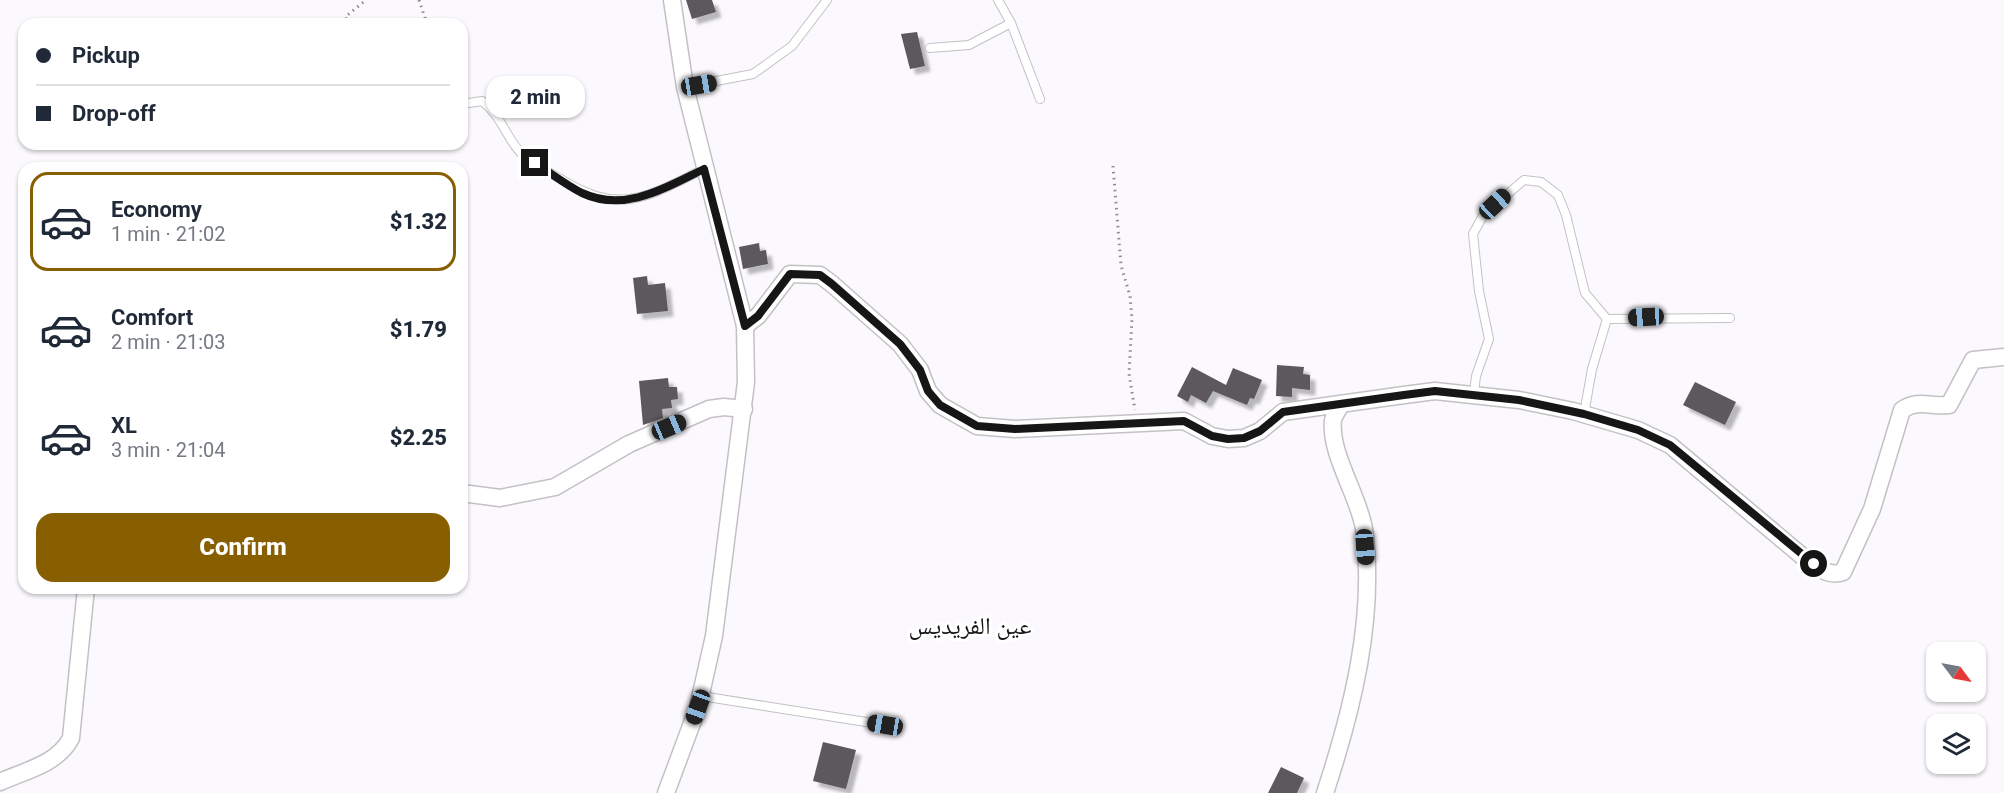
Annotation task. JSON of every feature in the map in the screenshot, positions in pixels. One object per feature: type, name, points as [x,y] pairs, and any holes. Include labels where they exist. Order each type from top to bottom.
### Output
[{"type":"street","points":[[666,793],[701,696],[714,636],[746,382],[745,326],[685,87],[672,0]]},
{"type":"street","points":[[745,326],[758,316],[790,274],[820,275],[900,344],[920,370],[928,391],[940,405],[977,426],[1015,429],[1184,421],[1212,436],[1244,438],[1260,431],[1283,412],[1435,391],[1474,393],[1584,414],[1638,430],[1670,445],[1802,556],[1825,572],[1835,575],[1843,572],[1872,509],[1902,410],[1909,405],[1921,403],[1949,405],[1959,392],[1973,360],[2004,357]]},
{"type":"street","points":[[1325,793],[1343,738],[1366,611],[1364,528],[1354,491],[1341,460],[1333,419],[1341,404]]},
{"type":"street","points":[[468,494],[500,498],[555,487],[628,444],[710,409],[744,409]]},
{"type":"street","points":[[0,782],[50,760],[63,750],[70,738],[85,594]]},
{"type":"lane","points":[[685,87],[753,74],[792,46],[827,0]]},
{"type":"lane","points":[[998,0],[1011,23],[1040,99]]},
{"type":"lane","points":[[930,48],[969,45],[1011,23]]},
{"type":"lane","points":[[468,103],[482,101],[493,110],[522,154],[583,193],[615,201],[643,198],[704,169]]},
{"type":"lane","points":[[1474,393],[1476,376],[1489,339],[1479,291],[1473,234],[1484,214],[1524,180],[1541,182],[1558,195],[1566,215],[1585,293],[1606,319]]},
{"type":"lane","points":[[1606,319],[1730,318]]},
{"type":"lane","points":[[1584,414],[1592,369],[1606,319]]},
{"type":"lane","points":[[701,696],[885,725]]},
{"type":"path","points":[[346,18],[366,0]]},
{"type":"path","points":[[419,0],[425,18]]},
{"type":"path","points":[[1113,166],[1121,265],[1130,296],[1132,319],[1129,374],[1137,423]]},
{"type":"building","points":[[686,0],[712,0],[716,12],[692,19]]},
{"type":"building","points":[[917,32],[925,66],[910,69],[901,34]]},
{"type":"building","points":[[759,243],[760,251],[766,250],[768,264],[743,269],[739,247]]},
{"type":"building","points":[[647,276],[648,285],[665,283],[668,311],[637,314],[633,278]]},
{"type":"building","points":[[1277,365],[1304,367],[1303,374],[1310,375],[1310,390],[1292,388],[1292,397],[1276,396]]},
{"type":"building","points":[[1192,367],[1226,385],[1233,368],[1262,380],[1254,399],[1250,398],[1247,405],[1213,391],[1206,403],[1191,395],[1188,402],[1177,396]]},
{"type":"building","points":[[668,378],[669,387],[677,387],[678,399],[671,400],[672,408],[662,409],[663,418],[643,425],[639,381]]},
{"type":"building","points":[[1695,382],[1736,402],[1725,425],[1683,405]]},
{"type":"building","points":[[823,742],[856,750],[846,789],[813,781]]},
{"type":"building","points":[[1281,767],[1304,778],[1297,793],[1268,793]]},
{"type":"district","name":"عين الفريديس","points":[[970,626]]},
{"type":"route","points":[[535,163],[583,193],[615,201],[643,198],[704,169],[745,326],[758,316],[790,274],[820,275],[900,344],[920,370],[928,391],[940,405],[977,426],[1015,429],[1184,421],[1212,436],[1228,439],[1244,438],[1260,431],[1283,412],[1310,407],[1435,391],[1474,393],[1519,400],[1573,411],[1638,430],[1670,445],[1708,474],[1737,502],[1814,564]]}]
